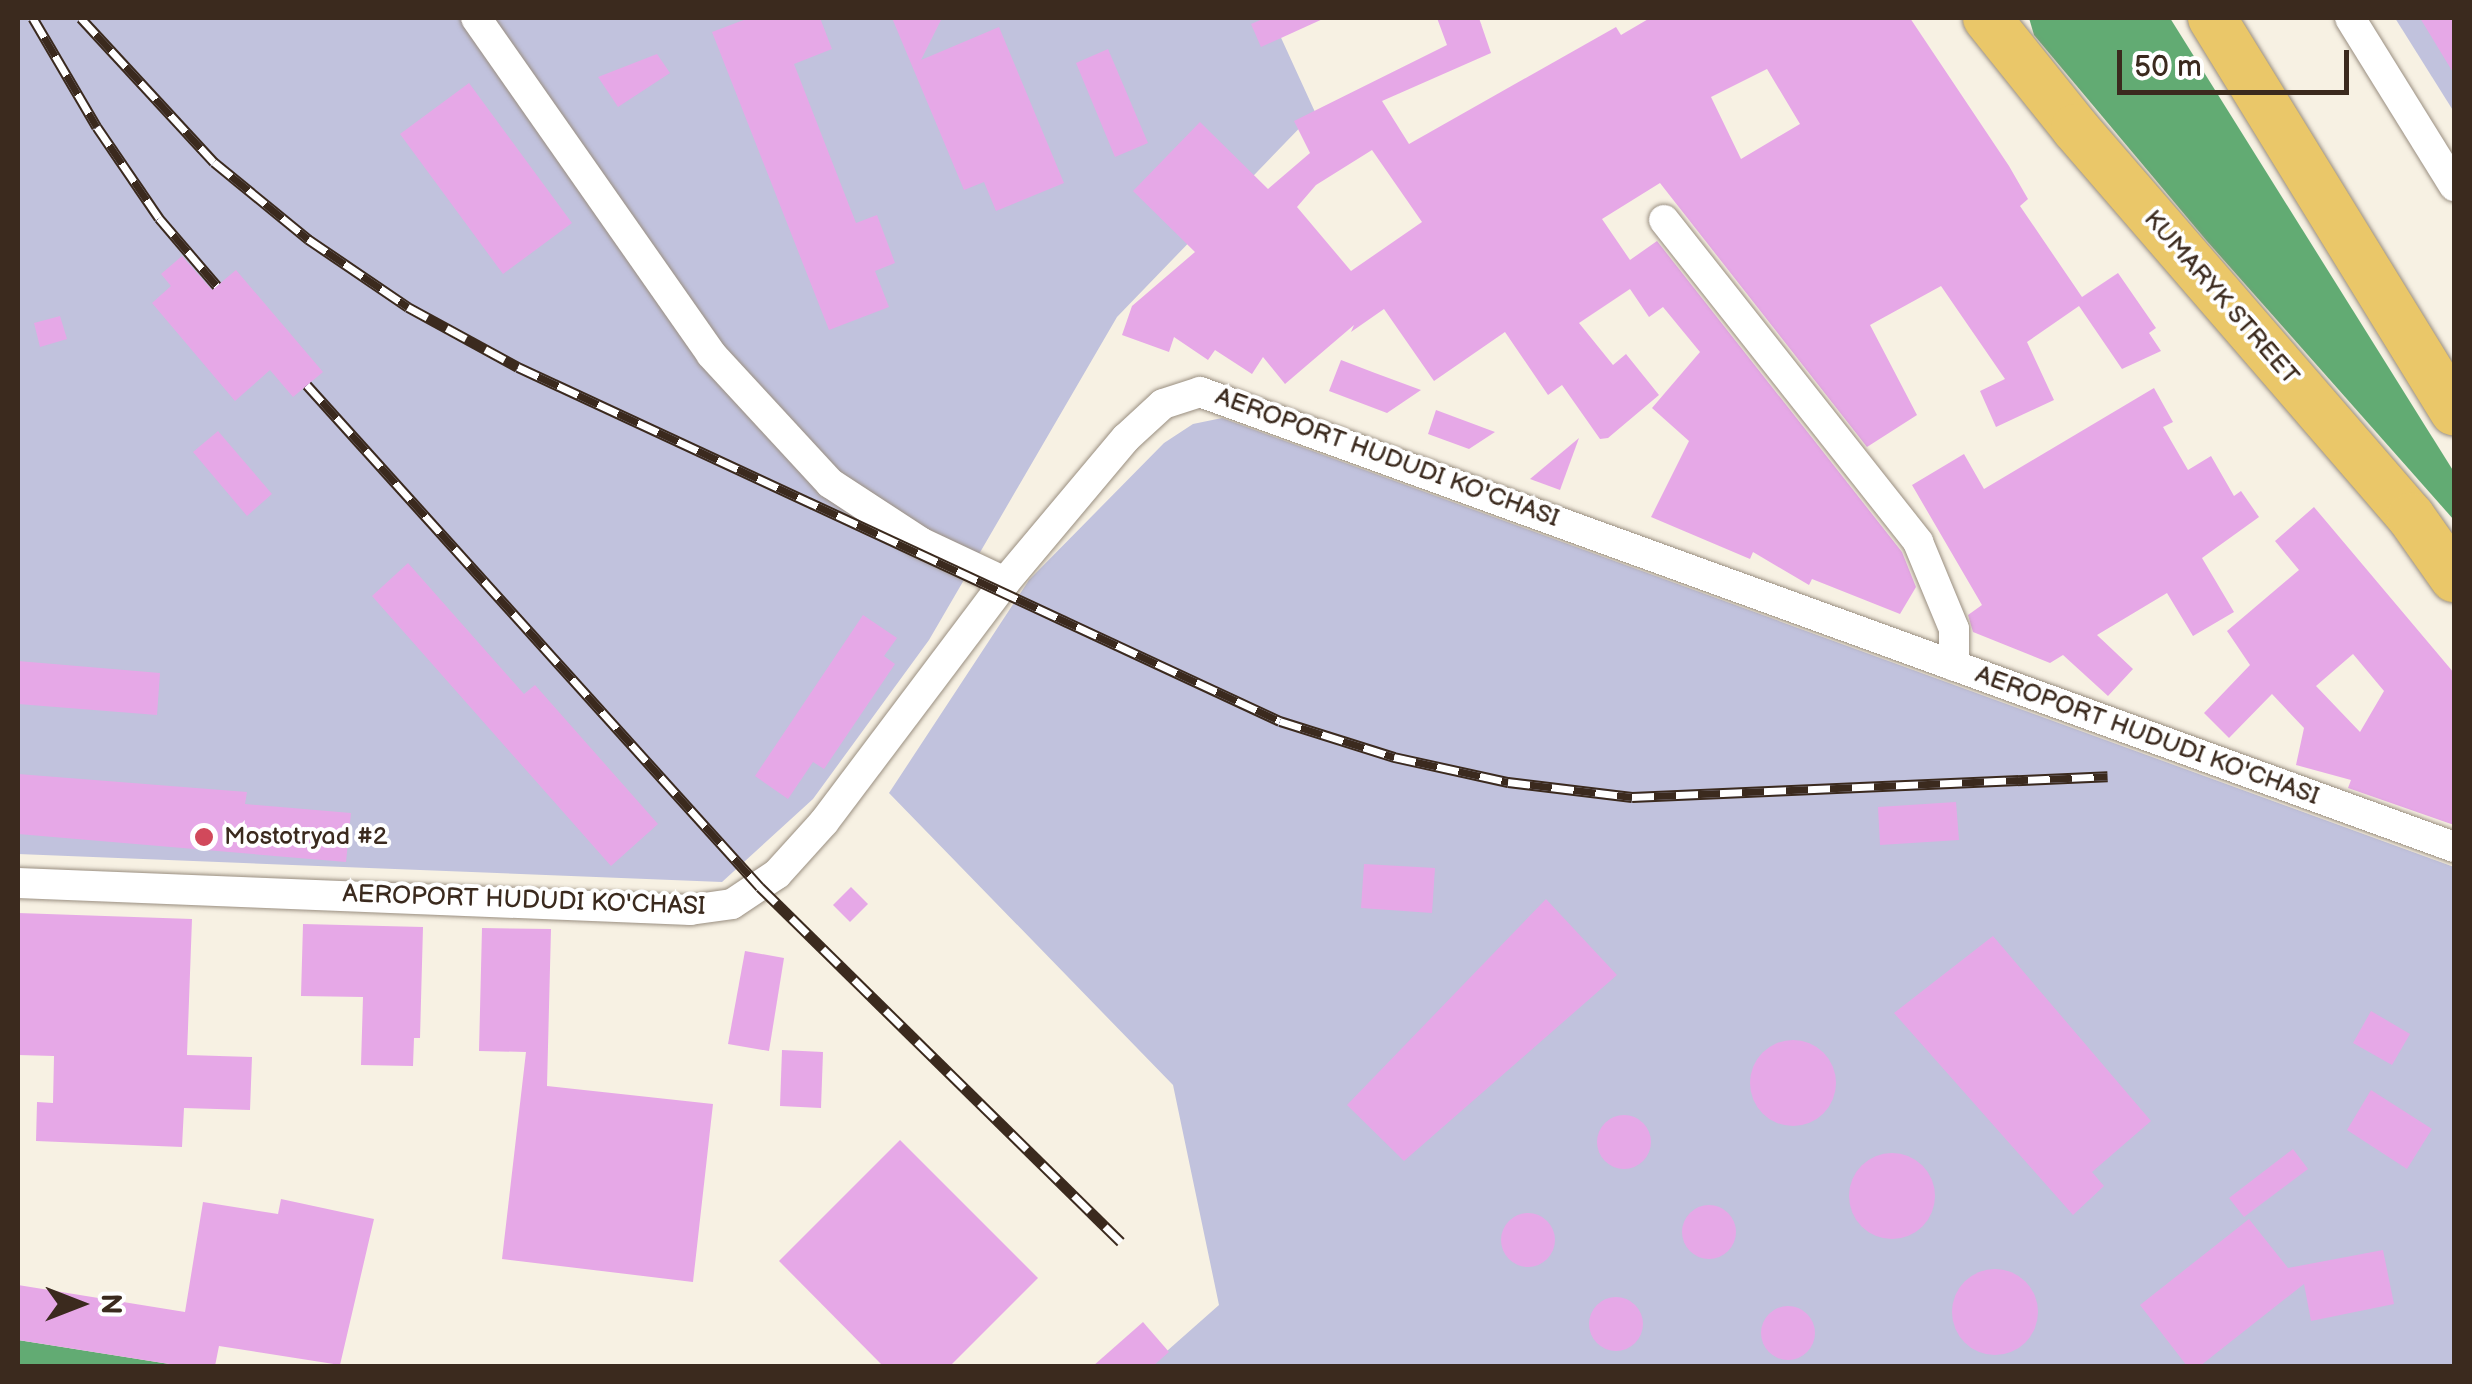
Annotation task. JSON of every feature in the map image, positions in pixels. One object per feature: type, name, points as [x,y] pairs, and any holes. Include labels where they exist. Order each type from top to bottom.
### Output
[{"type":"main road","name":"KUMARYK STREET","points":[[1987,18],[2015,39],[2411,517],[2454,578]]},
{"type":"main road","points":[[2212,18],[2454,410]]},
{"type":"main road","points":[[2291,142],[2454,372]]},
{"type":"street","points":[[476,18],[712,354],[830,483],[920,542],[1005,582]]},
{"type":"street","points":[[2350,18],[2454,186]]},
{"type":"street","points":[[1664,220],[1918,542],[1954,629],[1954,666]]},
{"type":"street","name":"AEROPORT HUDUDI KO'CHASI","points":[[18,882],[690,910],[732,904],[777,874],[824,822],[1005,582],[1149,414],[1180,396],[1207,392],[2454,847]]},
{"type":"shaded area","points":[[18,18],[1272,18],[1315,112],[1117,317],[929,640],[813,799],[722,882],[18,854]]},
{"type":"shaded area","points":[[2395,18],[2454,18],[2454,112]]},
{"type":"shaded area","points":[[1222,418],[2454,867],[2454,1366],[1150,1366],[1219,1305],[1173,1085],[889,793],[1029,580],[1164,443],[1193,424]]},
{"type":"green space","points":[[2029,18],[2170,18],[2454,472],[2454,520],[2206,240],[2034,35]]},
{"type":"green space","points":[[18,1340],[182,1366],[18,1366]]},
{"type":"building","points":[[749,18],[820,18],[832,49],[794,64],[856,223],[877,215],[895,263],[875,271],[889,307],[829,330],[712,32]]},
{"type":"building","points":[[892,18],[942,18],[921,60],[999,27],[1064,183],[996,211],[984,182],[964,190]]},
{"type":"building","points":[[1265,18],[1325,18],[1261,47],[1251,24]]},
{"type":"building","points":[[1437,18],[1479,18],[1491,53],[1382,101],[1409,144],[1616,27],[1621,35],[1650,18],[1910,18],[2009,166],[2028,199],[2020,206],[2082,297],[2118,273],[2156,328],[2149,333],[2161,351],[2122,369],[2079,306],[2027,342],[2054,400],[1996,427],[1980,391],[2005,379],[1941,286],[1870,325],[1917,415],[1867,447],[1660,183],[1602,219],[1630,260],[1657,241],[1902,552],[1916,587],[1900,614],[1812,579],[1809,585],[1753,552],[1750,559],[1651,517],[1689,441],[1652,408],[1700,352],[1663,307],[1649,317],[1630,289],[1579,323],[1613,365],[1626,354],[1659,395],[1608,438],[1600,439],[1562,385],[1548,395],[1505,332],[1434,381],[1384,309],[1351,332],[1354,325],[1285,384],[1263,357],[1252,374],[1215,350],[1208,360],[1174,337],[1169,352],[1122,335],[1132,306],[1195,252],[1133,191],[1200,122],[1268,189],[1310,153],[1294,121],[1447,45]],"holes":[[[1767,69],[1800,124],[1741,159],[1711,97]],[[1372,150],[1422,222],[1351,271],[1297,207],[1316,185]]]},
{"type":"building","points":[[2420,18],[2454,18],[2454,74]]},
{"type":"building","points":[[1108,49],[1148,143],[1115,157],[1076,63]]},
{"type":"building","points":[[657,54],[670,73],[618,107],[598,77]]},
{"type":"building","points":[[469,83],[572,223],[503,274],[400,134]]},
{"type":"building","points":[[182,256],[212,290],[236,270],[323,372],[293,397],[270,370],[235,401],[152,303],[171,286],[161,274]]},
{"type":"building","points":[[60,316],[67,339],[40,347],[34,323]]},
{"type":"building","points":[[1341,360],[1421,390],[1387,413],[1329,391]]},
{"type":"building","points":[[2154,388],[2173,422],[2163,427],[2188,470],[2211,456],[2234,496],[2241,491],[2259,517],[2202,558],[2234,612],[2193,636],[2167,593],[2097,635],[2133,669],[2108,696],[2063,655],[2050,663],[1973,632],[1968,615],[1982,605],[1912,485],[1964,454],[1984,489]]},
{"type":"building","points":[[1436,410],[1495,432],[1469,449],[1428,434]]},
{"type":"building","points":[[218,431],[272,494],[247,516],[193,452]]},
{"type":"building","points":[[1579,438],[1560,490],[1530,479]]},
{"type":"building","points":[[2314,507],[2454,673],[2454,825],[2348,788],[2351,780],[2296,765],[2304,728],[2272,694],[2229,738],[2204,713],[2250,665],[2227,631],[2299,570],[2275,541]],"holes":[[[2353,654],[2384,691],[2360,732],[2316,686]]]},
{"type":"building","points":[[408,563],[524,694],[535,685],[658,824],[611,866],[372,596]]},
{"type":"building","points":[[863,615],[897,638],[884,656],[895,664],[824,769],[813,762],[788,799],[755,776]]},
{"type":"building","points":[[18,661],[160,673],[157,715],[18,704]]},
{"type":"building","points":[[18,774],[247,792],[245,804],[351,813],[346,862],[18,834]]},
{"type":"building","points":[[1956,802],[1959,840],[1880,845],[1878,807]]},
{"type":"building","points":[[1364,864],[1435,868],[1432,913],[1361,908]]},
{"type":"building","points":[[851,887],[868,904],[850,922],[833,905]]},
{"type":"building","points":[[1546,899],[1617,975],[1404,1161],[1347,1105]]},
{"type":"building","points":[[18,913],[192,919],[187,1055],[252,1057],[250,1110],[184,1108],[182,1147],[36,1141],[37,1102],[53,1103],[54,1056],[18,1055]]},
{"type":"building","points":[[303,924],[423,927],[420,1038],[414,1038],[413,1066],[361,1065],[363,997],[301,996]]},
{"type":"building","points":[[482,928],[551,929],[547,1086],[713,1104],[693,1282],[502,1259],[526,1052],[479,1051]]},
{"type":"building","points":[[1993,936],[2151,1121],[2092,1172],[2104,1186],[2073,1215],[1894,1013]]},
{"type":"building","points":[[745,951],[784,958],[769,1051],[728,1044]]},
{"type":"building","points":[[2371,1011],[2410,1034],[2392,1065],[2353,1043]]},
{"type":"building","points":[[1793,1040],[1817,1047],[1829,1059],[1836,1083],[1829,1107],[1817,1119],[1793,1126],[1769,1119],[1757,1107],[1750,1083],[1757,1059],[1769,1047]]},
{"type":"building","points":[[782,1050],[823,1052],[821,1108],[780,1106]]},
{"type":"building","points":[[2371,1090],[2432,1129],[2407,1169],[2347,1130]]},
{"type":"building","points":[[1624,1115],[1643,1123],[1651,1142],[1643,1161],[1624,1169],[1605,1161],[1597,1142],[1605,1123]]},
{"type":"building","points":[[900,1140],[1038,1278],[950,1366],[883,1366],[779,1261]]},
{"type":"building","points":[[2293,1149],[2308,1169],[2244,1217],[2229,1198]]},
{"type":"building","points":[[1892,1153],[1916,1160],[1928,1172],[1935,1196],[1928,1220],[1916,1232],[1892,1239],[1868,1232],[1856,1220],[1849,1196],[1856,1172],[1868,1160]]},
{"type":"building","points":[[281,1199],[374,1219],[340,1365],[219,1346],[215,1366],[182,1366],[18,1340],[18,1285],[185,1312],[203,1202],[278,1214]]},
{"type":"building","points":[[1709,1205],[1728,1213],[1736,1232],[1728,1251],[1709,1259],[1690,1251],[1682,1232],[1690,1213]]},
{"type":"building","points":[[1528,1213],[1547,1221],[1555,1240],[1547,1259],[1528,1267],[1509,1259],[1501,1240],[1509,1221]]},
{"type":"building","points":[[2249,1219],[2288,1268],[2383,1250],[2394,1304],[2311,1321],[2304,1284],[2200,1366],[2187,1366],[2140,1305]]},
{"type":"building","points":[[1995,1269],[2019,1276],[2031,1288],[2038,1312],[2031,1336],[2019,1348],[1995,1355],[1971,1348],[1959,1336],[1952,1312],[1959,1288],[1971,1276]]},
{"type":"building","points":[[1616,1297],[1635,1305],[1643,1324],[1635,1343],[1616,1351],[1597,1343],[1589,1324],[1597,1305]]},
{"type":"building","points":[[1788,1306],[1807,1314],[1815,1333],[1807,1352],[1788,1360],[1769,1352],[1761,1333],[1769,1314]]},
{"type":"building","points":[[1143,1322],[1169,1352],[1153,1366],[1093,1366]]},
{"type":"railway","points":[[33,18],[97,127],[159,218],[217,286]]},
{"type":"railway","points":[[81,18],[214,162],[308,239],[408,307],[518,367],[1280,721],[1394,757],[1508,782],[1632,797],[2108,776]]},
{"type":"railway","points":[[307,385],[760,887],[1121,1242]]},
{"type":"place","name":"Mostotryad #2","points":[[204,837]]}]
